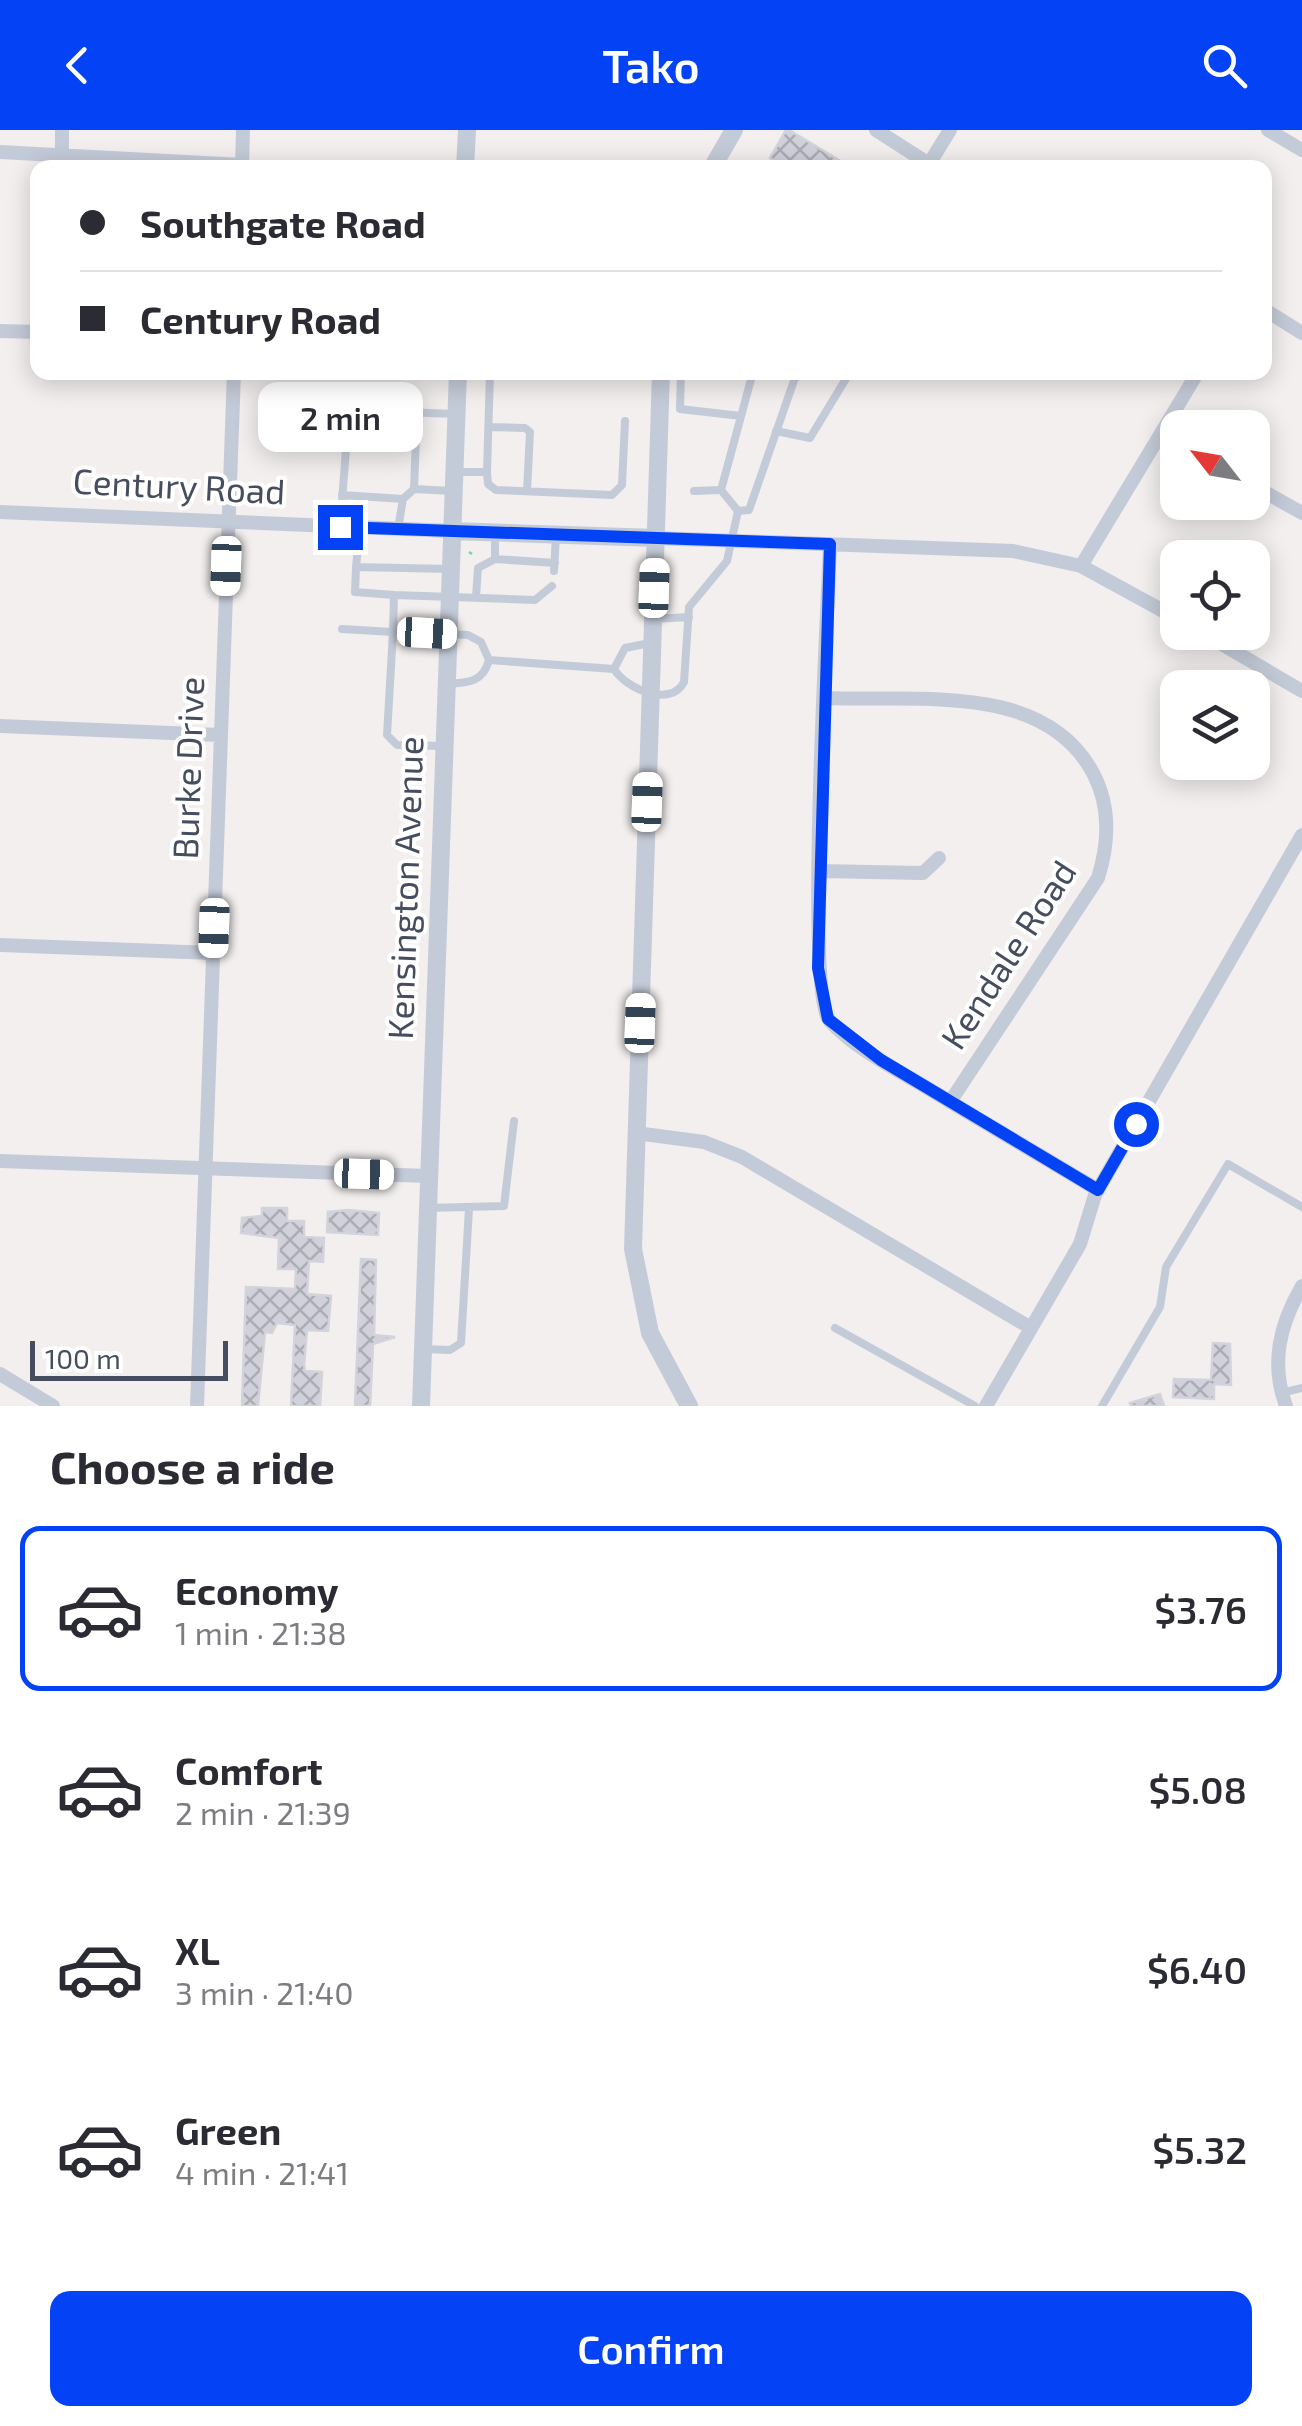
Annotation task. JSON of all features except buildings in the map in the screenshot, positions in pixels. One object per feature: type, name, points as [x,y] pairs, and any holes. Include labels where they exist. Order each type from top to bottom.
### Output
[{"type":"street","points":[[62,130],[62,157]]},
{"type":"street","points":[[242,160],[244,130]]},
{"type":"street","points":[[465,160],[467,130]]},
{"type":"street","points":[[717,160],[734,130]]},
{"type":"street","points":[[876,130],[919,160]]},
{"type":"street","points":[[932,160],[950,130]]},
{"type":"street","points":[[1268,130],[1302,150]]},
{"type":"street","points":[[0,152],[122,160]]},
{"type":"street","points":[[1272,314],[1302,332]]},
{"type":"street","points":[[0,331],[30,332]]},
{"type":"street","name":"Burke Drive","points":[[197,1406],[234,380]]},
{"type":"street","name":"Kensington Avenue","points":[[420,1406],[458,380]]},
{"type":"street","points":[[661,380],[634,1250],[642,1308],[664,1366],[690,1406]]},
{"type":"street","points":[[1176,410],[1193,380]]},
{"type":"street","points":[[1081,566],[1160,436]]},
{"type":"street","points":[[1270,495],[1302,513]]},
{"type":"street","name":"Century Road","points":[[0,512],[656,538]]},
{"type":"street","points":[[656,538],[1013,550],[1081,566],[1160,610]]},
{"type":"street","points":[[830,544],[818,968],[828,1019],[881,1060],[1098,1190]]},
{"type":"street","points":[[1231,650],[1302,692]]},
{"type":"street","name":"Kendale Road","points":[[826,698],[982,705],[1029,712],[1072,742],[1102,796],[1108,838],[1098,878],[950,1102]]},
{"type":"street","points":[[0,726],[220,735]]},
{"type":"street","points":[[986,1406],[1080,1244],[1098,1190],[1302,835]]},
{"type":"street","points":[[819,871],[923,873],[939,858]]},
{"type":"street","points":[[0,945],[214,953]]},
{"type":"street","points":[[636,1133],[704,1142],[742,1157],[1031,1328]]},
{"type":"street","points":[[0,1161],[428,1176]]},
{"type":"street","points":[[1284,1400],[1279,1341],[1302,1286]]},
{"type":"street","points":[[0,1374],[53,1406]]},
{"type":"lane","points":[[490,380],[491,488],[618,492],[622,485],[625,421]]},
{"type":"lane","points":[[680,380],[680,409],[741,416]]},
{"type":"lane","points":[[721,490],[751,380]]},
{"type":"lane","points":[[738,511],[749,510],[794,380]]},
{"type":"lane","points":[[776,431],[810,438],[845,380]]},
{"type":"lane","points":[[340,527],[349,410],[456,414]]},
{"type":"lane","points":[[414,489],[417,413]]},
{"type":"lane","points":[[489,426],[525,428],[530,432],[527,491]]},
{"type":"lane","points":[[398,529],[403,499],[414,489],[488,472]]},
{"type":"lane","points":[[694,491],[721,490]]},
{"type":"lane","points":[[489,660],[614,669],[627,685],[671,695],[680,691],[684,682],[689,607],[728,561],[733,540],[738,511],[721,490]]},
{"type":"lane","points":[[342,495],[403,499]]},
{"type":"lane","points":[[360,528],[355,592],[535,600],[552,586]]},
{"type":"lane","points":[[495,532],[495,560]]},
{"type":"lane","points":[[476,597],[478,568],[495,560],[555,567],[556,535]]},
{"type":"lane","points":[[356,567],[450,569]]},
{"type":"lane","points":[[394,595],[387,734],[397,745],[444,746]]},
{"type":"lane","points":[[653,619],[688,618]]},
{"type":"lane","points":[[342,630],[448,634],[478,639],[489,660]]},
{"type":"lane","points":[[614,669],[625,648],[652,644]]},
{"type":"lane","points":[[446,684],[477,680],[489,660]]},
{"type":"lane","points":[[427,1208],[499,1207],[507,1202],[514,1121]]},
{"type":"lane","points":[[1102,1406],[1160,1307],[1166,1267],[1228,1164],[1302,1207]]},
{"type":"lane","points":[[422,1349],[450,1350],[461,1343],[469,1208]]},
{"type":"lane","points":[[835,1328],[975,1406]]},
{"type":"lane","points":[[1284,1400],[1302,1388]]},
{"type":"route","points":[[340,527],[830,544],[818,898],[820,994],[828,1019],[881,1060],[1098,1190],[1136,1124]]}]
